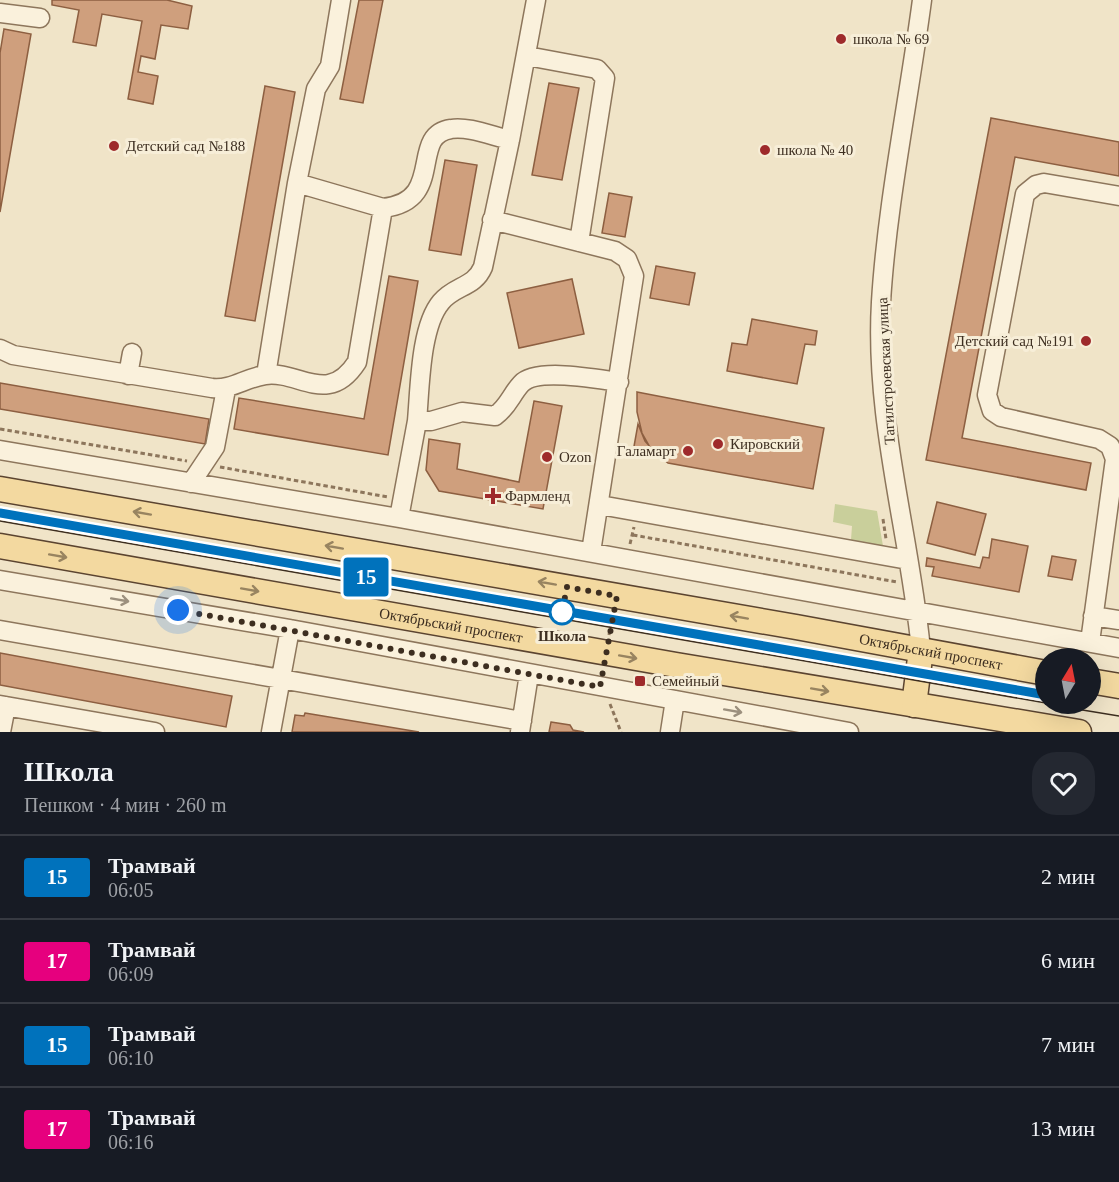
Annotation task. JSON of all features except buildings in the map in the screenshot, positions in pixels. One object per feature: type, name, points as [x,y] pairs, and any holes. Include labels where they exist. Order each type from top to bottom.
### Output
[{"type":"main road","name":"Октябрьский проспект","points":[[0,489],[1035,671]]},
{"type":"main road","name":"Октябрьский проспект","points":[[0,546],[606,653],[1079,732]]},
{"type":"main road","name":"Тагилстроевская улица","points":[[914,705],[921,650]]},
{"type":"main road","points":[[1101,683],[1119,686]]},
{"type":"street","points":[[266,375],[297,183],[316,90],[330,66],[341,0]]},
{"type":"street","points":[[399,518],[417,421],[423,363],[433,316],[450,294],[478,279],[483,267],[527,56],[536,0]]},
{"type":"street","name":"Тагилстроевская улица","points":[[921,650],[918,611],[890,452],[881,303],[922,0]]},
{"type":"street","points":[[0,13],[40,18]]},
{"type":"street","points":[[527,56],[597,69],[605,78],[579,242]]},
{"type":"street","points":[[297,183],[383,208],[396,207],[413,197],[421,185],[428,150],[434,138],[442,131],[452,128],[510,140]]},
{"type":"street","points":[[1090,642],[1117,459],[1110,446],[1099,439],[1001,417],[992,411],[987,395],[1025,194],[1036,185],[1044,183],[1119,196]]},
{"type":"street","points":[[0,349],[13,355],[128,375],[191,379],[225,389],[266,375],[321,384],[344,378],[357,362],[383,208]]},
{"type":"street","points":[[492,220],[622,254],[627,259],[634,276],[591,552]]},
{"type":"street","points":[[128,375],[132,353]]},
{"type":"street","points":[[417,421],[431,421],[462,412],[495,416],[505,409],[522,382],[530,377],[582,377],[619,382]]},
{"type":"street","points":[[191,483],[216,447],[225,389]]},
{"type":"street","points":[[0,450],[399,518],[1119,648]]},
{"type":"street","points":[[600,505],[908,560]]},
{"type":"street","points":[[0,579],[290,629],[849,732]]},
{"type":"street","points":[[1093,616],[1119,620]]},
{"type":"street","points":[[271,732],[290,629]]},
{"type":"street","points":[[0,630],[281,680],[521,727],[529,674]]},
{"type":"street","points":[[670,732],[675,700]]},
{"type":"street","points":[[1,732],[3,705],[155,732]]},
{"type":"path","points":[[626,560],[633,535],[636,511]]},
{"type":"path","points":[[633,535],[913,585]]},
{"type":"path","points":[[606,653],[617,596]]},
{"type":"path","points":[[600,687],[621,732]]},
{"type":"green space","points":[[835,504],[877,511],[883,546],[851,540],[852,526],[833,522]]},
{"type":"tram line","name":"15","points":[[0,513],[1035,693]]},
{"type":"tram line","points":[[0,521],[1035,701]]},
{"type":"tram line","points":[[1101,713],[1119,716]]},
{"type":"place","name":"школа № 69","points":[[841,39]]},
{"type":"place","name":"Детский сад №188","points":[[114,146]]},
{"type":"place","name":"школа № 40","points":[[765,150]]},
{"type":"place","name":"Детский сад №191","points":[[1086,341]]},
{"type":"place","name":"Кировский","points":[[718,444]]},
{"type":"place","name":"Галамарт","points":[[688,451]]},
{"type":"place","name":"Ozon","points":[[547,457]]},
{"type":"place","name":"Фармленд","points":[[493,496]]},
{"type":"place","name":"Школа","points":[[562,612]]},
{"type":"place","name":"Семейный","points":[[640,681]]},
{"type":"route","points":[[178,610],[600,687],[617,596],[567,587],[562,612]]}]
